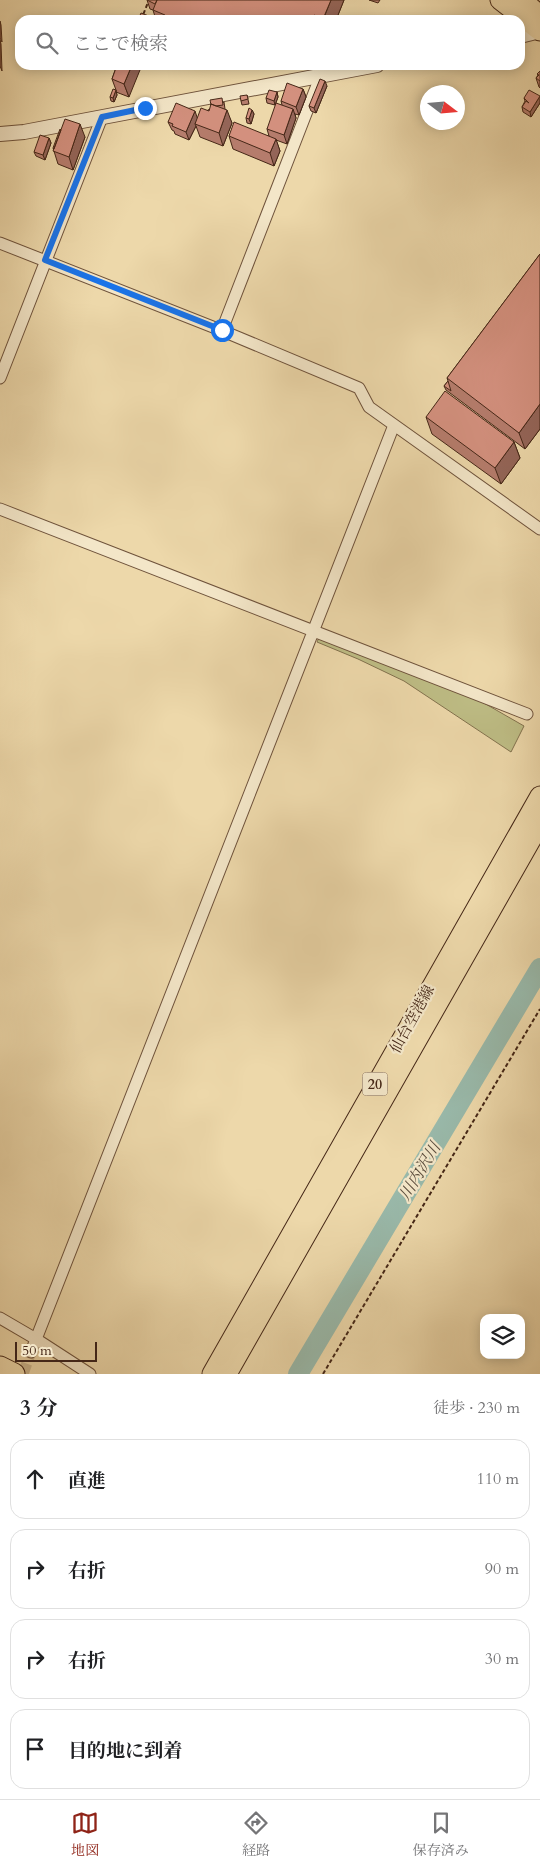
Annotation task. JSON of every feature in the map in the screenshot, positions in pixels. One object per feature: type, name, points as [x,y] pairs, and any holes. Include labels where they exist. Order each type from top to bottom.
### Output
[{"type":"highway","points":[[0,1367],[14,1374]]},
{"type":"main road","points":[[500,0],[519,15]]},
{"type":"main road","points":[[522,0],[540,14]]},
{"type":"main road","points":[[525,19],[540,31]]},
{"type":"main road","name":"仙台空港線","points":[[212,1374],[540,796]]},
{"type":"main road","name":"仙台空港線","points":[[227,1374],[540,824]]},
{"type":"street","points":[[525,35],[540,31]]},
{"type":"street","points":[[0,134],[24,132],[349,70]]},
{"type":"street","points":[[222,330],[321,75]]},
{"type":"street","points":[[0,378],[102,117]]},
{"type":"street","points":[[0,243],[222,330],[359,388],[369,407],[540,528]]},
{"type":"street","points":[[31,1352],[394,425]]},
{"type":"street","points":[[0,509],[527,714]]},
{"type":"street","points":[[0,1318],[90,1374]]},
{"type":"path","points":[[142,15],[148,0]]},
{"type":"path","points":[[323,1374],[540,1009]]},
{"type":"shaded area","points":[[319,638],[477,699],[524,726],[511,752],[404,681],[317,642]]},
{"type":"building","points":[[147,0],[157,0],[155,4]]},
{"type":"building","points":[[157,0],[331,0],[325,15],[165,15],[153,10]]},
{"type":"building","points":[[115,70],[130,70],[124,84],[112,79]]},
{"type":"building","points":[[540,71],[540,81],[536,78]]},
{"type":"building","points":[[320,79],[325,81],[314,108],[309,106]]},
{"type":"building","points":[[287,83],[303,89],[296,107],[281,101]]},
{"type":"building","points":[[113,89],[116,90],[113,98],[110,97]]},
{"type":"building","points":[[269,90],[277,92],[274,101],[266,98]]},
{"type":"building","points":[[529,90],[540,96],[530,112],[522,107],[526,101],[529,103],[524,98]]},
{"type":"building","points":[[247,95],[248,99],[241,101],[240,96]]},
{"type":"building","points":[[222,98],[223,105],[211,105],[210,100]]},
{"type":"building","points":[[176,103],[195,111],[186,132],[172,126],[173,124],[168,122]]},
{"type":"building","points":[[276,103],[293,109],[284,135],[267,129]]},
{"type":"building","points":[[211,104],[227,110],[219,133],[195,124],[201,108],[209,111]]},
{"type":"building","points":[[249,108],[252,110],[249,119],[246,118]]},
{"type":"building","points":[[65,119],[80,124],[69,157],[53,151]]},
{"type":"building","points":[[234,122],[276,139],[270,153],[229,136]]},
{"type":"building","points":[[61,130],[54,149],[53,148]]},
{"type":"building","points":[[40,135],[49,138],[43,155],[34,152]]},
{"type":"building","points":[[540,254],[540,404],[519,433],[447,378]]},
{"type":"building","points":[[448,381],[451,391],[444,386]]},
{"type":"building","points":[[445,391],[514,442],[495,468],[426,417]]},
{"type":"waterway","name":"川内沢川","points":[[298,1374],[540,968]]},
{"type":"tunnel","points":[[23,1374],[31,1352]]},
{"type":"route","points":[[145,108],[102,117],[45,260],[222,330]]}]
